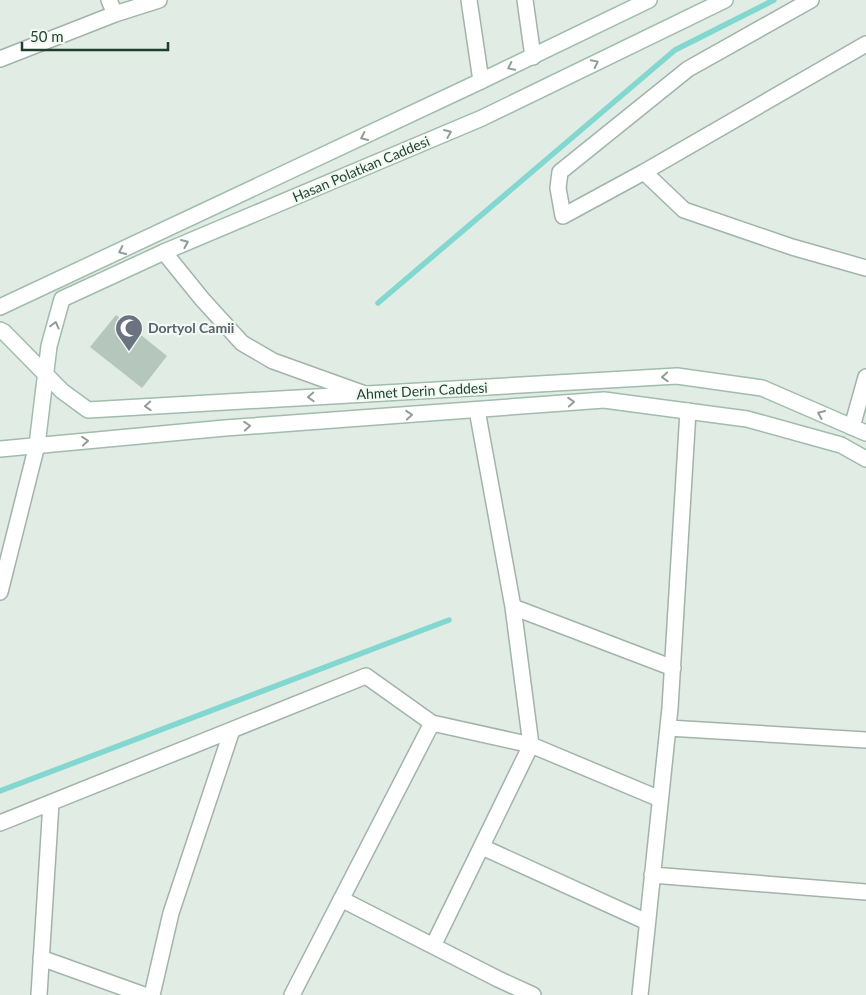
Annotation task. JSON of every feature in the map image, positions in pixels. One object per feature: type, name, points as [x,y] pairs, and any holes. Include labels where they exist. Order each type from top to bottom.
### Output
[{"type":"street","points":[[0,59],[112,7],[159,0]]},
{"type":"street","points":[[469,0],[481,82]]},
{"type":"street","points":[[525,0],[533,56]]},
{"type":"street","name":"Hasan Polatkan Caddesi","points":[[0,307],[481,82],[649,0]]},
{"type":"street","name":"Hasan Polatkan Caddesi","points":[[46,373],[49,346],[62,299],[164,252],[482,118],[725,0]]},
{"type":"street","points":[[811,0],[688,69],[560,172],[558,188],[563,216],[644,172],[866,44]]},
{"type":"street","points":[[644,172],[684,210],[792,247],[866,268]]},
{"type":"street","points":[[164,252],[202,299],[242,343],[274,361],[365,394]]},
{"type":"street","name":"Ahmet Derin Caddesi","points":[[0,330],[46,373],[62,391],[88,410],[677,376],[762,388],[859,430]]},
{"type":"street","points":[[0,592],[37,445],[46,373]]},
{"type":"street","points":[[859,430],[866,377]]},
{"type":"street","name":"Ahmet Derin Caddesi","points":[[0,449],[226,428],[604,400],[747,419],[841,444],[866,458]]},
{"type":"street","points":[[433,946],[531,745],[514,607],[477,410]]},
{"type":"street","points":[[645,994],[647,922],[673,668],[688,411]]},
{"type":"street","points":[[514,607],[673,668]]},
{"type":"street","points":[[0,823],[366,676],[432,723],[531,745],[660,798]]},
{"type":"street","points":[[292,995],[432,723]]},
{"type":"street","points":[[668,728],[866,740]]},
{"type":"street","points":[[152,995],[171,913],[232,730]]},
{"type":"street","points":[[39,995],[51,803]]},
{"type":"street","points":[[482,847],[647,922]]},
{"type":"street","points":[[652,875],[866,892]]},
{"type":"street","points":[[341,899],[533,995]]},
{"type":"street","points":[[41,958],[144,995]]},
{"type":"building","name":"Dortyol Camii","points":[[116,315],[167,356],[142,388],[90,347]]},
{"type":"waterway","points":[[378,303],[675,50],[774,0]]},
{"type":"waterway","points":[[0,791],[449,620]]},
{"type":"place","name":"Dortyol Camii","points":[[129,352]]}]
